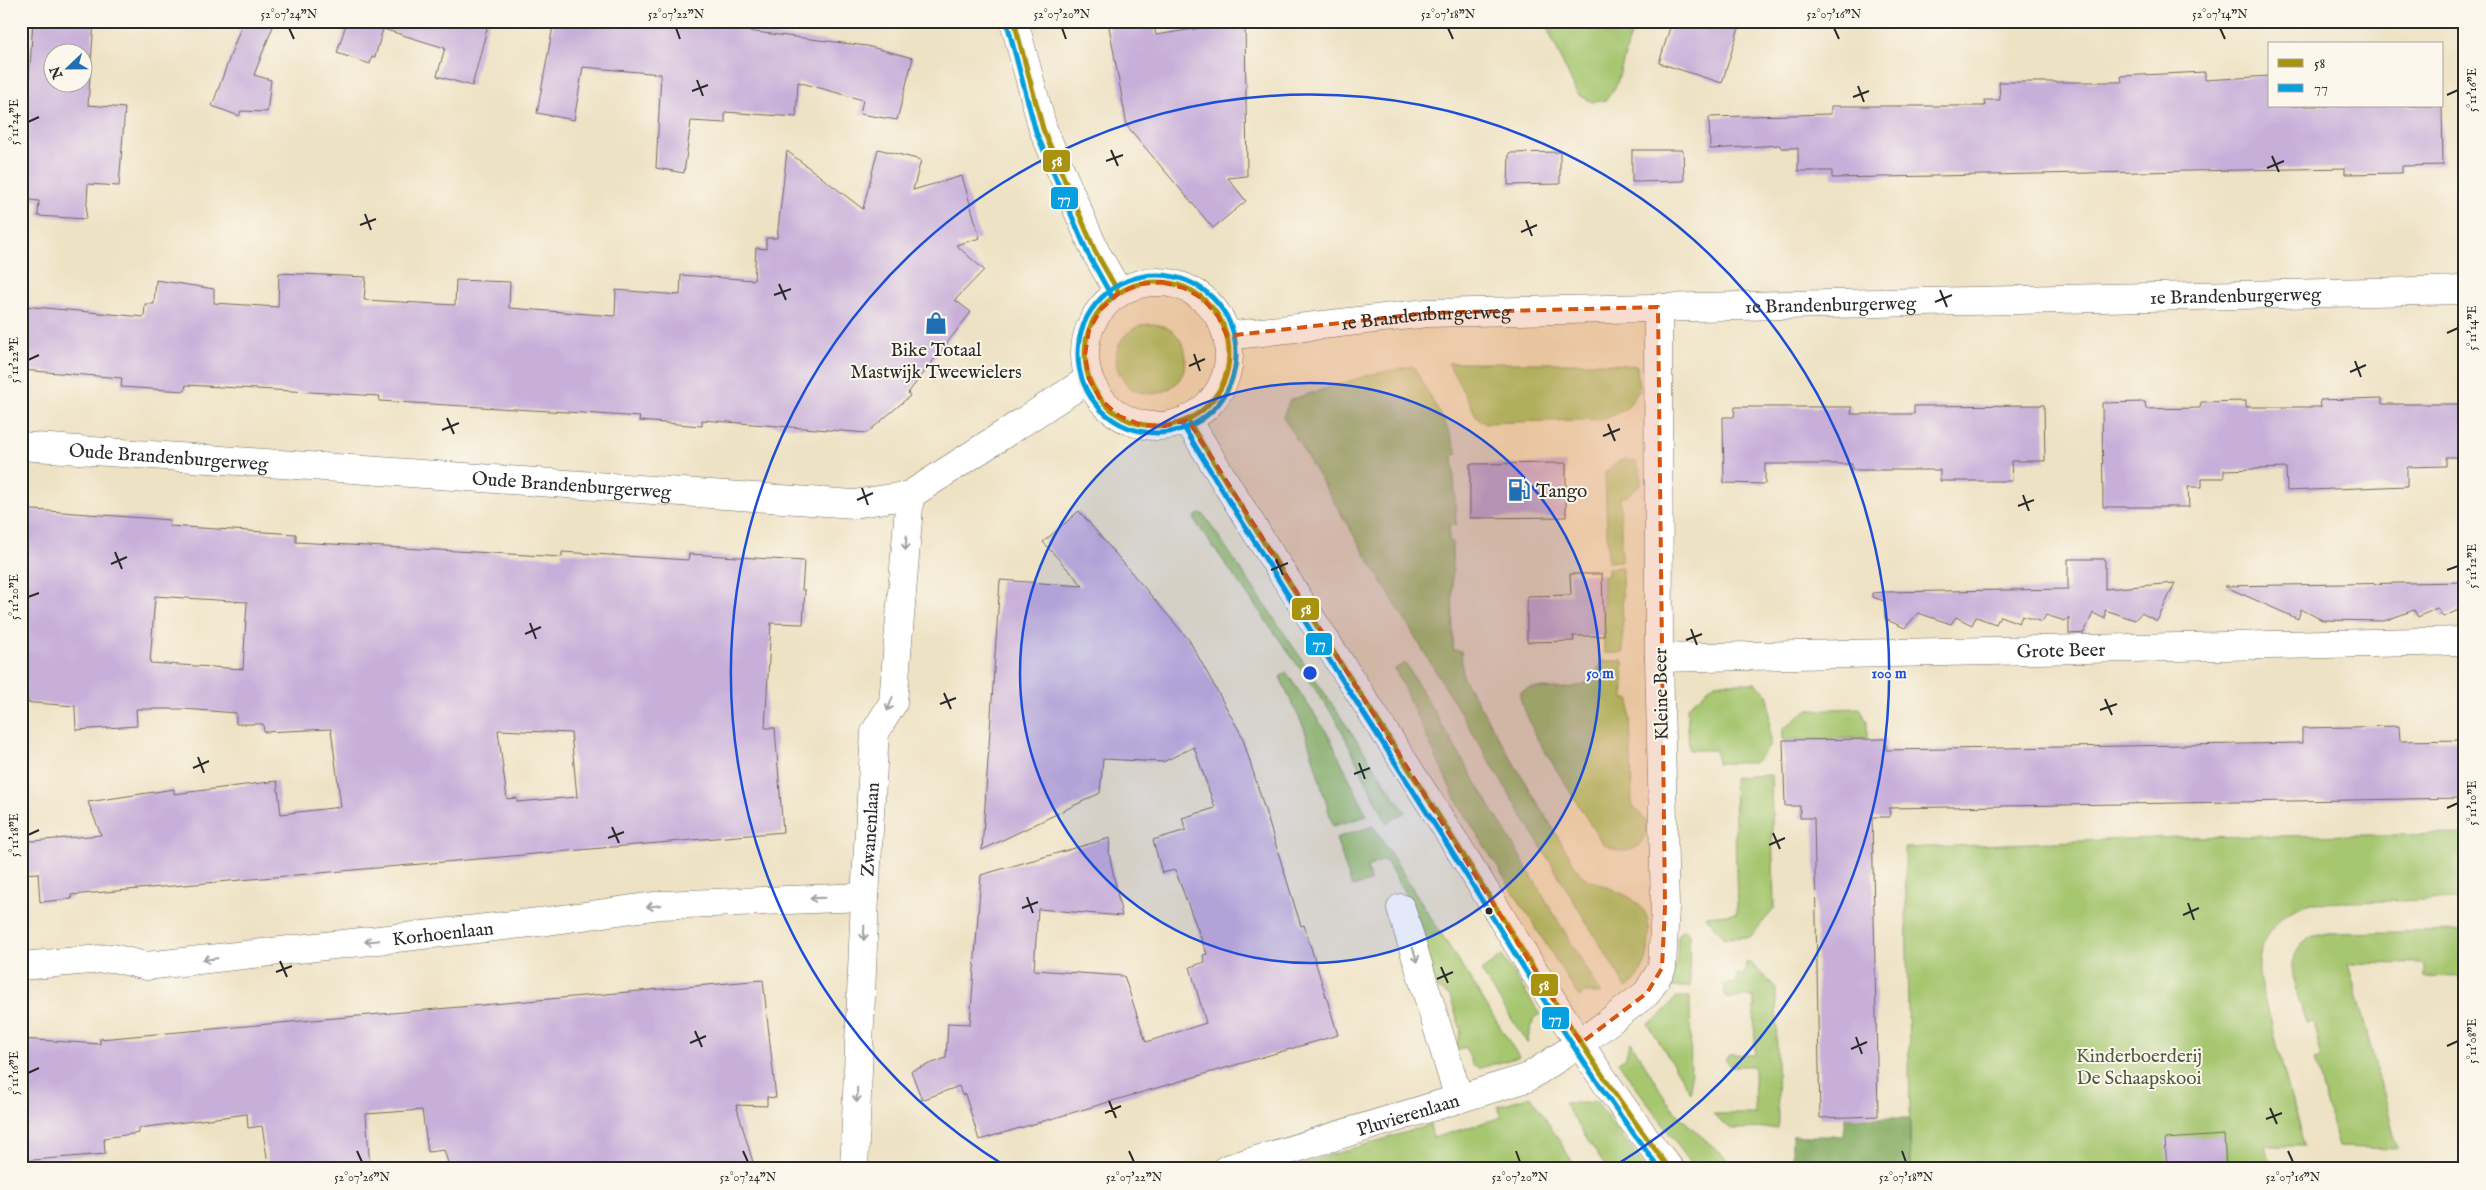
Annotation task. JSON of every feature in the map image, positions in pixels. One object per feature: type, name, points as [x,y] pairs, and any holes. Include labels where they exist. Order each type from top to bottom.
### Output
[{"type":"street","points":[[1014,21],[1043,129],[1095,251],[1119,293]]},
{"type":"street","points":[[1162,282],[1184,288],[1204,299],[1218,316],[1227,336],[1229,361],[1223,385],[1208,406],[1188,420],[1165,426],[1141,425],[1119,416],[1101,400],[1089,379],[1085,355],[1089,330],[1101,309],[1119,293],[1140,284],[1162,282]]},
{"type":"street","name":"1e Brandenburgerweg","points":[[1227,336],[1427,313],[2465,290]]},
{"type":"street","name":"Kleine Beer","points":[[1581,1044],[1648,993],[1662,968],[1665,907],[1659,658],[1658,307]]},
{"type":"street","name":"Oude Brandenburgerweg","points":[[21,446],[854,504],[910,495],[1089,379]]},
{"type":"street","points":[[1188,420],[1581,1044],[1639,1131],[1670,1169]]},
{"type":"street","name":"Zwanenlaan","points":[[854,1169],[865,897],[875,732],[893,703],[910,495]]},
{"type":"street","name":"Grote Beer","points":[[1659,658],[2465,641]]},
{"type":"street","name":"Korhoenlaan","points":[[21,966],[113,958],[146,966],[548,921],[661,904],[865,897]]},
{"type":"street","points":[[1401,908],[1459,1099]]},
{"type":"street","name":"Pluvierenlaan","points":[[1227,1169],[1527,1078],[1581,1044]]},
{"type":"highlighted area","points":[[1162,282],[1184,288],[1203,299],[1218,316],[1227,336],[1427,313],[1658,307],[1665,907],[1662,968],[1647,993],[1581,1043],[1366,700],[1188,420],[1165,426],[1141,425],[1119,416],[1101,400],[1089,379],[1085,355],[1089,330],[1101,309],[1119,293],[1140,284]]},
{"type":"green space","points":[[1544,21],[1635,21],[1616,86],[1606,100],[1592,102],[1577,94]]},
{"type":"green space","points":[[1151,324],[1164,327],[1176,334],[1183,346],[1186,359],[1183,372],[1176,384],[1164,391],[1151,394],[1138,391],[1126,384],[1119,372],[1116,359],[1119,346],[1126,334],[1138,327]]},
{"type":"green space","points":[[1448,363],[1599,363],[1637,366],[1639,390],[1626,409],[1605,419],[1485,423],[1477,417]]},
{"type":"green space","points":[[1413,366],[1446,425],[1458,454],[1453,455],[1456,525],[1449,526],[1449,541],[1452,542],[1453,650],[1461,651],[1463,678],[1580,874],[1629,897],[1644,911],[1649,931],[1648,954],[1638,976],[1626,988],[1283,417],[1290,400],[1368,375]]},
{"type":"green space","points":[[1625,459],[1636,462],[1641,474],[1641,484],[1627,496],[1620,497],[1622,561],[1608,562],[1605,472],[1619,461]]},
{"type":"green space","points":[[1200,513],[1204,515],[1405,812],[1387,823],[1336,719],[1195,521],[1195,517]]},
{"type":"green space","points":[[1622,567],[1623,653],[1604,653],[1603,576],[1608,576],[1608,568]]},
{"type":"green space","points":[[1601,661],[1623,661],[1624,699],[1630,699],[1632,805],[1644,818],[1646,829],[1640,844],[1626,851],[1615,850],[1602,843],[1535,735],[1520,698],[1521,692],[1529,688],[1562,688],[1582,685],[1590,680]]},
{"type":"green space","points":[[1405,663],[1601,993],[1585,993],[1579,997],[1457,802],[1395,669]]},
{"type":"green space","points":[[1286,672],[1329,736],[1367,816],[1333,826],[1305,730],[1280,677]]},
{"type":"green space","points":[[1715,683],[1756,683],[1769,696],[1770,746],[1754,763],[1717,763],[1716,750],[1689,750],[1687,707]]},
{"type":"green space","points":[[1860,708],[1867,722],[1867,738],[1783,740],[1783,729],[1807,710]]},
{"type":"green space","points":[[1771,775],[1774,909],[1750,937],[1724,938],[1706,916],[1737,913],[1734,777]]},
{"type":"green space","points":[[1373,826],[1519,1057],[1480,1068],[1472,1064],[1466,1047],[1455,1050],[1461,1030],[1450,996],[1436,988],[1407,897],[1387,862],[1383,860],[1367,867],[1370,882],[1352,887],[1336,838]]},
{"type":"green space","name":"Kinderboerderij De Schaapskooi","points":[[2465,834],[2465,899],[2311,903],[2291,911],[2269,932],[2261,951],[2259,978],[2304,1146],[2265,1146],[2271,1169],[1907,1169],[1911,1167],[1905,848],[2179,837]]},
{"type":"green space","points":[[1684,929],[1689,934],[1690,987],[1669,987],[1677,959],[1678,934]]},
{"type":"green space","points":[[2465,931],[2465,977],[2425,976],[2425,966],[2422,964],[2348,963],[2398,1149],[2338,1147],[2315,1059],[2322,1057],[2313,1023],[2306,1024],[2292,976],[2292,962],[2299,947],[2311,937],[2328,933]]},
{"type":"green space","points":[[1502,956],[1540,1014],[1534,1018],[1527,1043],[1481,971]]},
{"type":"green space","points":[[1746,963],[1751,963],[1776,988],[1778,1128],[1731,1129],[1713,1114],[1755,1114],[1754,1066],[1730,1066],[1726,1062],[1726,1058],[1730,1054],[1755,1055],[1754,997],[1728,998],[1725,994],[1725,984],[1737,983],[1737,975],[1745,974]]},
{"type":"green space","points":[[1676,997],[1690,997],[1691,1093],[1648,1024],[1660,1017]]},
{"type":"green space","points":[[1631,1042],[1667,1101],[1681,1118],[1738,1169],[1695,1169],[1618,1062],[1625,1058]]},
{"type":"green space","points":[[1531,1096],[1577,1169],[1285,1169],[1430,1125],[1433,1138],[1502,1117],[1498,1106]]},
{"type":"green space","points":[[1595,1100],[1646,1169],[1607,1169],[1564,1103],[1590,1103]]},
{"type":"green space","points":[[1845,1118],[1909,1118],[1911,1167],[1907,1169],[1792,1169],[1792,1136],[1844,1136]]},
{"type":"building","points":[[33,21],[94,21],[92,49],[92,42],[42,42],[42,92],[89,92],[88,105],[125,108],[119,186],[88,184],[86,219],[38,216],[39,201],[21,199]]},
{"type":"building","points":[[243,21],[275,21],[254,75],[271,80],[267,112],[241,111],[239,116],[212,106]]},
{"type":"building","points":[[347,21],[489,21],[472,86],[437,76],[445,48],[383,29],[375,57],[372,57],[370,64],[337,53]]},
{"type":"building","points":[[554,21],[680,21],[747,27],[747,31],[867,46],[913,58],[897,120],[860,114],[863,100],[798,82],[796,117],[725,112],[725,123],[691,121],[684,173],[656,168],[661,74],[583,67],[574,120],[537,113]]},
{"type":"building","points":[[1108,21],[1153,21],[1156,35],[1245,21],[1247,176],[1228,178],[1246,201],[1213,228],[1127,126]]},
{"type":"building","points":[[1672,21],[1741,21],[1722,83],[1659,63]]},
{"type":"building","points":[[2205,72],[2205,80],[2268,76],[2268,108],[2442,108],[2443,165],[2402,166],[2402,173],[2345,174],[2345,168],[1832,178],[1832,171],[1798,171],[1798,148],[1781,148],[1780,145],[1710,149],[1709,117],[1831,114],[1831,106],[1985,106],[1984,100],[2000,100],[1999,82],[2122,82],[2121,76]]},
{"type":"building","points":[[878,149],[921,160],[913,190],[962,176],[980,238],[956,245],[984,270],[955,300],[971,312],[908,393],[910,396],[867,433],[702,420],[702,426],[639,421],[640,417],[379,401],[380,396],[186,385],[185,391],[121,387],[122,378],[21,370],[23,306],[144,317],[145,304],[154,304],[156,280],[214,289],[214,303],[278,307],[279,273],[366,277],[364,300],[455,305],[456,280],[510,282],[509,308],[615,316],[616,290],[680,295],[681,275],[754,280],[756,248],[766,249],[766,238],[777,238],[787,151],[863,209]]},
{"type":"building","points":[[1632,150],[1683,150],[1684,181],[1632,182]]},
{"type":"building","points":[[1560,152],[1560,184],[1508,185],[1509,153]]},
{"type":"building","points":[[2382,398],[2382,404],[2465,404],[2465,457],[2446,457],[2446,466],[2407,467],[2407,486],[2287,491],[2286,468],[2224,470],[2224,478],[2202,478],[2202,487],[2188,487],[2189,507],[2103,507],[2102,403],[2145,402],[2146,409],[2200,408],[2201,402],[2246,401],[2246,407],[2321,407],[2320,400]]},
{"type":"building","points":[[2044,405],[2045,461],[2011,461],[2012,481],[1940,481],[1940,470],[1852,470],[1852,464],[1765,464],[1765,484],[1724,483],[1723,417],[1734,417],[1735,407],[1852,407],[1851,414],[1914,414],[1914,406]]},
{"type":"building","points":[[1566,463],[1566,517],[1470,518],[1470,464]]},
{"type":"building","points":[[21,509],[170,520],[169,526],[296,534],[296,542],[562,557],[562,552],[688,560],[689,554],[804,561],[802,590],[805,590],[803,624],[771,623],[765,728],[775,728],[783,832],[71,895],[72,899],[40,902],[38,873],[21,874],[21,842],[101,835],[88,802],[174,789],[174,794],[277,781],[281,814],[341,807],[331,729],[264,732],[263,724],[236,724],[236,713],[184,709],[136,709],[137,726],[76,730],[75,706],[21,702]],"holes":[[[155,596],[247,602],[243,669],[150,663]],[[498,730],[571,733],[577,797],[517,802],[517,798],[507,799]]]},
{"type":"building","points":[[1079,511],[1189,640],[1242,736],[1301,926],[1304,925],[1338,1035],[979,1140],[965,1094],[962,1095],[959,1086],[922,1100],[911,1071],[946,1058],[948,1023],[970,1024],[981,875],[1110,838],[1109,853],[1122,916],[1038,909],[1034,970],[1124,976],[1146,1042],[1206,1023],[1190,967],[1205,962],[1203,955],[1207,954],[1175,870],[1162,873],[1153,840],[1186,830],[1182,818],[1215,808],[1194,747],[1163,762],[1103,759],[1100,793],[982,850],[1000,580],[1083,586],[1043,542]]},
{"type":"building","points":[[2068,559],[2105,559],[2105,589],[2175,583],[2157,621],[2141,613],[2135,620],[2105,610],[2105,619],[2093,613],[2084,633],[2069,634],[2069,617],[2065,621],[2046,615],[2042,622],[2022,616],[2019,623],[2000,616],[1996,624],[1976,617],[1972,625],[1956,617],[1951,624],[1918,613],[1905,628],[1885,619],[1884,601],[1872,597],[1872,593],[1884,592],[2068,589]]},
{"type":"building","points":[[1570,574],[1602,574],[1604,636],[1573,636],[1574,641],[1527,642],[1527,596],[1571,595]]},
{"type":"building","points":[[2465,582],[2465,607],[2443,617],[2437,608],[2418,617],[2414,610],[2384,621],[2322,620],[2301,609],[2298,619],[2224,586]]},
{"type":"building","points":[[2399,726],[2400,741],[2465,740],[2465,798],[1889,808],[1890,817],[1872,817],[1878,1116],[1820,1118],[1814,818],[1800,818],[1800,806],[1785,806],[1783,740],[1886,739],[1886,750],[2302,743],[2302,728]]},
{"type":"building","points":[[763,980],[776,1098],[767,1097],[767,1106],[736,1105],[755,1169],[450,1169],[444,1150],[428,1152],[422,1110],[366,1114],[370,1169],[269,1169],[262,1126],[248,1128],[247,1114],[139,1128],[139,1133],[104,1138],[105,1154],[21,1161],[21,1039],[100,1044],[100,1039]]},
{"type":"building","points":[[2224,1135],[2226,1169],[2167,1169],[2165,1139]]},
{"type":"transit line","name":"58","points":[[1014,21],[1043,129],[1095,251],[1119,293]]},
{"type":"transit line","name":"77","points":[[1007,23],[1036,132],[1088,254],[1112,297]]},
{"type":"transit line","name":"77","points":[[1165,275],[1180,278],[1194,284],[1213,298],[1223,310],[1233,331],[1236,354],[1233,377],[1223,398],[1213,410],[1201,420],[1180,430],[1165,433],[1149,433],[1134,430],[1113,420],[1091,398],[1079,369],[1078,346],[1081,331],[1091,310],[1113,288],[1142,276],[1165,275]]},
{"type":"transit line","name":"58","points":[[1157,282],[1184,288],[1208,303],[1223,327],[1229,354],[1223,381],[1208,405],[1184,420],[1157,426],[1130,420],[1106,405],[1091,381],[1085,354],[1091,327],[1106,303],[1130,288],[1157,282]]},
{"type":"transit line","name":"58","points":[[1188,420],[1317,627],[1583,1045],[1670,1169]]},
{"type":"transit line","name":"77","points":[[1182,424],[1574,1048],[1660,1169]]},
{"type":"place","name":"Bike Totaal Mastwijk Tweewielers","points":[[936,323]]},
{"type":"place","name":"Tango","points":[[1519,490]]}]
